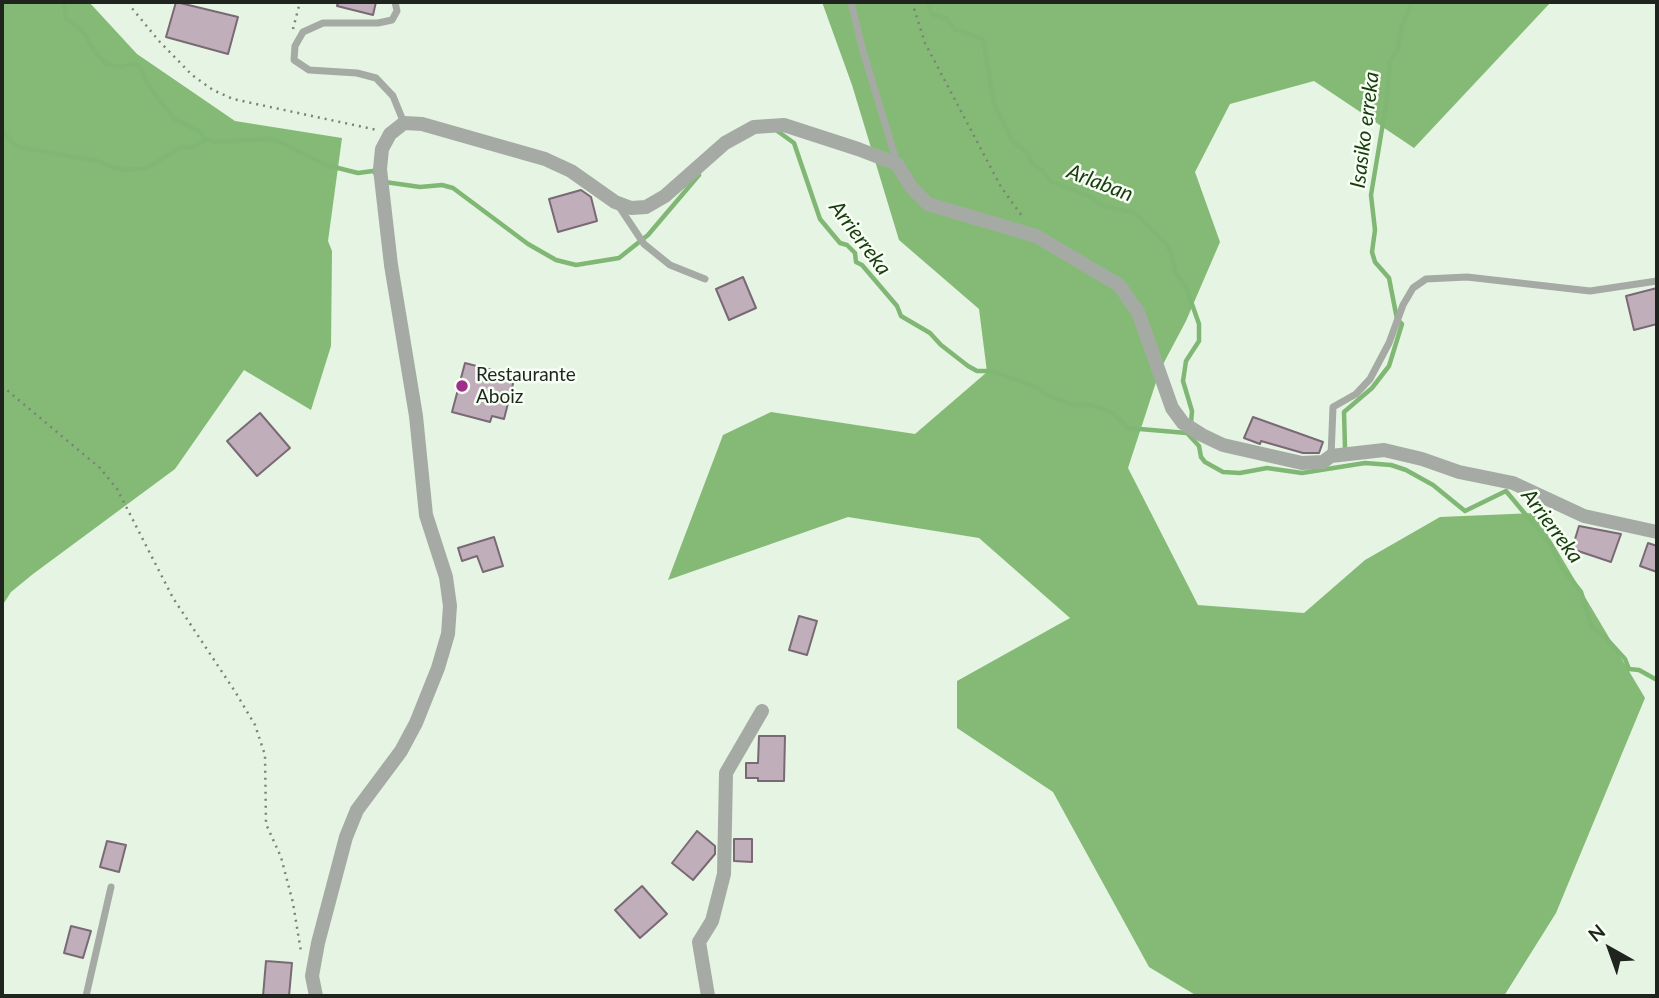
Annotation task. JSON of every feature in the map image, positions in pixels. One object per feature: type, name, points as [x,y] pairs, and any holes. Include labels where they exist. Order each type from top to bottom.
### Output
[{"type":"street","points":[[316,996],[312,976],[318,943],[346,836],[357,810],[382,780],[416,723],[439,668],[448,634],[450,606],[446,577],[426,515],[416,416],[398,314],[380,169],[382,149],[390,134],[404,123],[422,124],[545,159],[571,171],[615,202],[631,208],[646,207],[665,196],[693,168],[725,143],[754,127],[784,125],[897,164],[911,187],[928,204],[1036,236],[1119,285],[1138,312],[1172,408],[1183,423],[1223,445],[1302,463],[1323,462],[1332,456],[1384,450],[1460,472],[1513,482],[1584,516],[1657,532]]},
{"type":"street","points":[[708,996],[699,942],[712,921],[724,874],[726,773],[762,711]]},
{"type":"lane","points":[[395,2],[397,11],[392,20],[378,23],[323,23],[303,32],[295,46],[294,60],[309,70],[356,73],[376,78],[393,96],[404,123]]},
{"type":"lane","points":[[851,2],[897,164]]},
{"type":"lane","points":[[615,202],[644,244],[670,265],[705,279]]},
{"type":"lane","points":[[1332,456],[1333,407],[1356,394],[1370,379],[1389,342],[1403,305],[1413,288],[1426,279],[1467,277],[1590,291],[1657,281]]},
{"type":"lane","points":[[86,996],[111,887]]},
{"type":"path","points":[[130,2],[131,7],[159,41],[192,75],[213,90],[233,99],[390,134]]},
{"type":"path","points":[[912,2],[925,43],[1001,187],[1022,217]]},
{"type":"path","points":[[2,386],[100,468],[117,489],[173,598],[255,725],[265,755],[266,824],[281,857],[293,902],[302,956]]},
{"type":"green space","points":[[2,2],[89,2],[137,54],[235,121],[342,138],[328,241],[332,251],[331,346],[311,410],[244,370],[175,469],[33,574],[11,592],[2,606]]},
{"type":"green space","points":[[822,2],[1551,2],[1414,148],[1314,81],[1230,104],[1195,172],[1220,242],[1186,321],[1160,370],[1128,468],[1198,605],[1304,613],[1365,560],[1440,517],[1535,513],[1645,698],[1556,913],[1504,996],[1197,996],[1149,967],[1053,792],[957,728],[957,681],[1070,618],[979,538],[848,517],[668,580],[723,435],[771,412],[915,434],[987,372],[979,309],[899,240],[852,85]]},
{"type":"building","points":[[176,2],[238,17],[228,54],[166,37]]},
{"type":"building","points":[[338,2],[376,2],[373,15],[337,6]]},
{"type":"building","points":[[581,190],[591,197],[597,221],[558,232],[549,199]]},
{"type":"building","points":[[743,277],[756,308],[729,320],[716,289]]},
{"type":"building","points":[[1657,288],[1657,324],[1634,330],[1626,296]]},
{"type":"building","points":[[465,363],[515,376],[504,419],[492,416],[490,422],[452,412]]},
{"type":"building","points":[[260,413],[290,448],[257,476],[227,441]]},
{"type":"building","points":[[1253,417],[1323,442],[1319,453],[1303,453],[1244,438]]},
{"type":"building","points":[[1579,526],[1621,534],[1611,562],[1572,549]]},
{"type":"building","points":[[494,537],[503,566],[483,572],[477,556],[462,561],[458,548]]},
{"type":"building","points":[[1648,543],[1657,546],[1657,572],[1640,566]]},
{"type":"building","points":[[799,616],[817,621],[807,655],[789,650]]},
{"type":"building","points":[[759,736],[785,736],[784,781],[746,778],[746,763],[758,763]]},
{"type":"building","points":[[697,831],[715,846],[715,854],[693,880],[672,863]]},
{"type":"building","points":[[734,839],[752,839],[752,862],[734,861]]},
{"type":"building","points":[[107,841],[126,845],[119,872],[100,867]]},
{"type":"building","points":[[642,886],[667,914],[640,938],[615,910]]},
{"type":"building","points":[[71,926],[91,931],[83,958],[64,953]]},
{"type":"building","points":[[266,961],[292,963],[289,996],[263,996]]},
{"type":"waterway","name":"Arrierreka","points":[[64,2],[66,19],[82,30],[106,64],[120,67],[133,64],[140,66],[148,85],[174,119],[199,131],[206,139],[214,142],[268,139],[278,141],[326,165],[358,173],[373,171],[376,174]]},
{"type":"waterway","name":"Arlaban","points":[[929,2],[932,14],[947,19],[954,29],[983,39],[994,104],[1012,140],[1028,154],[1032,164],[1042,170],[1050,181],[1091,197],[1100,205],[1135,213],[1167,245],[1175,272],[1186,287],[1199,324],[1199,341],[1186,361],[1183,381],[1192,411],[1191,423]]},
{"type":"waterway","name":"Isasiko erreka","points":[[1345,448],[1344,412],[1372,388],[1389,366],[1402,324],[1397,319],[1389,278],[1375,262],[1372,252],[1375,230],[1371,195],[1386,105],[1390,61],[1397,51],[1402,26],[1412,2]]},
{"type":"waterway","points":[[2,129],[19,147],[98,161],[126,170],[147,168],[181,147],[192,148],[206,139]]},
{"type":"waterway","name":"Arrierreka","points":[[776,130],[794,143],[820,219],[840,243],[847,245],[855,253],[856,262],[862,265],[897,306],[901,316],[930,333],[968,366],[977,371],[992,371],[1036,387],[1073,405],[1091,405],[1113,413],[1128,428],[1187,433],[1199,446],[1205,462],[1223,472],[1240,473],[1267,468],[1302,473],[1365,463],[1391,465],[1433,485],[1465,511],[1506,491],[1551,545],[1562,568],[1581,592],[1592,628],[1604,636],[1625,659],[1629,669],[1639,670],[1657,680]]},
{"type":"waterway","name":"Arrierreka","points":[[385,182],[453,188],[528,244],[556,260],[576,265],[619,258],[648,235],[699,175]]},
{"type":"place","name":"Restaurante Aboiz","points":[[462,386]]}]
